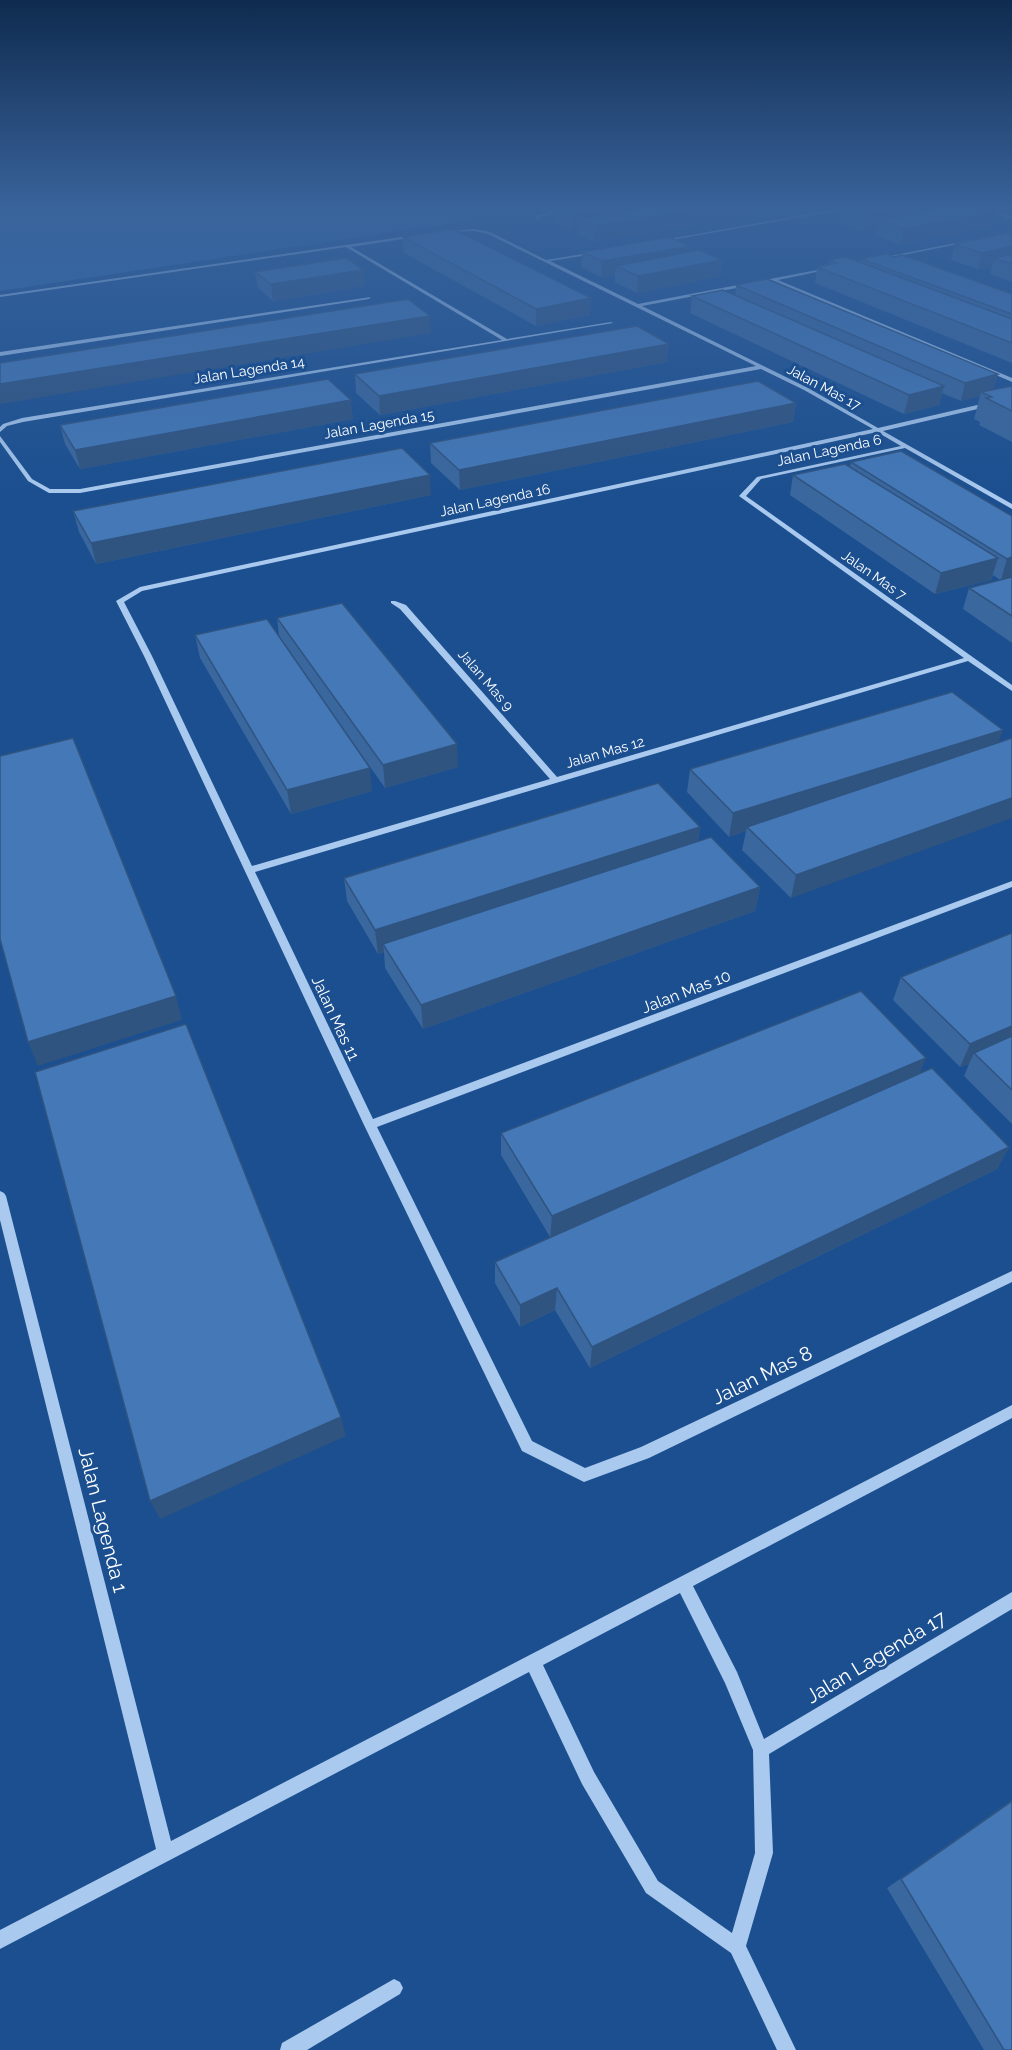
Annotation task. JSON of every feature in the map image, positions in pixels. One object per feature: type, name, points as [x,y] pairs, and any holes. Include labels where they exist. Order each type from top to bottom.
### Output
[{"type":"street","points":[[0,354],[332,303]]},
{"type":"street","points":[[443,303],[506,340]]},
{"type":"street","name":"Jalan Mas 17","points":[[630,303],[761,367],[878,430],[1012,507]]},
{"type":"street","points":[[637,306],[654,303]]},
{"type":"street","points":[[829,303],[1012,380]]},
{"type":"street","name":"Jalan Lagenda 14","points":[[0,430],[5,425],[22,420],[611,323]]},
{"type":"street","name":"Jalan Lagenda 15","points":[[0,438],[30,480],[49,491],[80,490],[761,367]]},
{"type":"street","name":"Jalan Lagenda 16","points":[[120,601],[140,590],[1012,399]]},
{"type":"street","name":"Jalan Lagenda 6","points":[[759,478],[904,447]]},
{"type":"street","name":"Jalan Mas 7","points":[[759,478],[742,496],[1012,689]]},
{"type":"street","name":"Jalan Mas 11","points":[[120,601],[370,1125],[527,1446]]},
{"type":"street","name":"Jalan Mas 9","points":[[393,602],[404,607],[555,780]]},
{"type":"street","name":"Jalan Mas 12","points":[[250,870],[968,659]]},
{"type":"street","name":"Jalan Mas 10","points":[[370,1125],[1012,884]]},
{"type":"street","name":"Jalan Lagenda 1","points":[[0,1196],[166,1854]]},
{"type":"street","name":"Jalan Mas 8","points":[[527,1446],[584,1475],[644,1453],[1012,1276]]},
{"type":"street","points":[[0,1941],[1012,1411]]},
{"type":"street","points":[[683,1583],[731,1678],[761,1750],[764,1853],[737,1947]]},
{"type":"street","name":"Jalan Lagenda 17","points":[[761,1750],[1012,1600]]},
{"type":"street","points":[[533,1662],[588,1778],[652,1887],[737,1947],[787,2050]]},
{"type":"street","points":[[289,2050],[394,1988]]},
{"type":"building","points":[[385,303],[413,303],[430,316],[0,384],[0,363]]},
{"type":"building","points":[[524,303],[568,303],[536,309]]},
{"type":"building","points":[[707,303],[752,303],[944,386],[909,395]]},
{"type":"building","points":[[777,303],[825,303],[998,374],[965,383]]},
{"type":"building","points":[[909,303],[968,303],[1012,319],[1012,343]]},
{"type":"building","points":[[981,303],[1012,303],[1012,314]]},
{"type":"building","points":[[637,326],[669,344],[379,396],[355,374]]},
{"type":"building","points":[[328,379],[351,400],[75,450],[60,425]]},
{"type":"building","points":[[758,381],[796,403],[459,470],[430,443]]},
{"type":"building","points":[[1012,386],[1012,411],[986,398],[992,397],[981,392]]},
{"type":"building","points":[[402,448],[430,475],[91,543],[73,511]]},
{"type":"building","points":[[901,451],[1012,516],[1012,557],[1007,559],[851,462]]},
{"type":"building","points":[[845,464],[998,558],[941,573],[793,475]]},
{"type":"building","points":[[1012,577],[1012,616],[969,588]]},
{"type":"building","points":[[342,603],[457,744],[383,765],[277,618]]},
{"type":"building","points":[[267,619],[370,768],[287,790],[195,635]]},
{"type":"building","points":[[952,692],[1003,730],[733,813],[690,769]]},
{"type":"building","points":[[73,738],[176,996],[28,1042],[0,939],[0,756]]},
{"type":"building","points":[[1012,738],[1012,798],[796,875],[747,827]]},
{"type":"building","points":[[658,783],[700,827],[375,930],[344,878]]},
{"type":"building","points":[[711,837],[760,887],[421,1005],[383,944]]},
{"type":"building","points":[[1012,933],[1012,1026],[970,1044],[901,977]]},
{"type":"building","points":[[861,991],[926,1058],[552,1216],[501,1133]]},
{"type":"building","points":[[186,1024],[341,1417],[150,1501],[35,1072]]},
{"type":"building","points":[[1012,1036],[1012,1090],[974,1053]]},
{"type":"building","points":[[932,1068],[1009,1147],[592,1347],[557,1288],[520,1305],[495,1262]]},
{"type":"building","points":[[1012,1801],[1012,2050],[1004,2050],[901,1879]]}]
